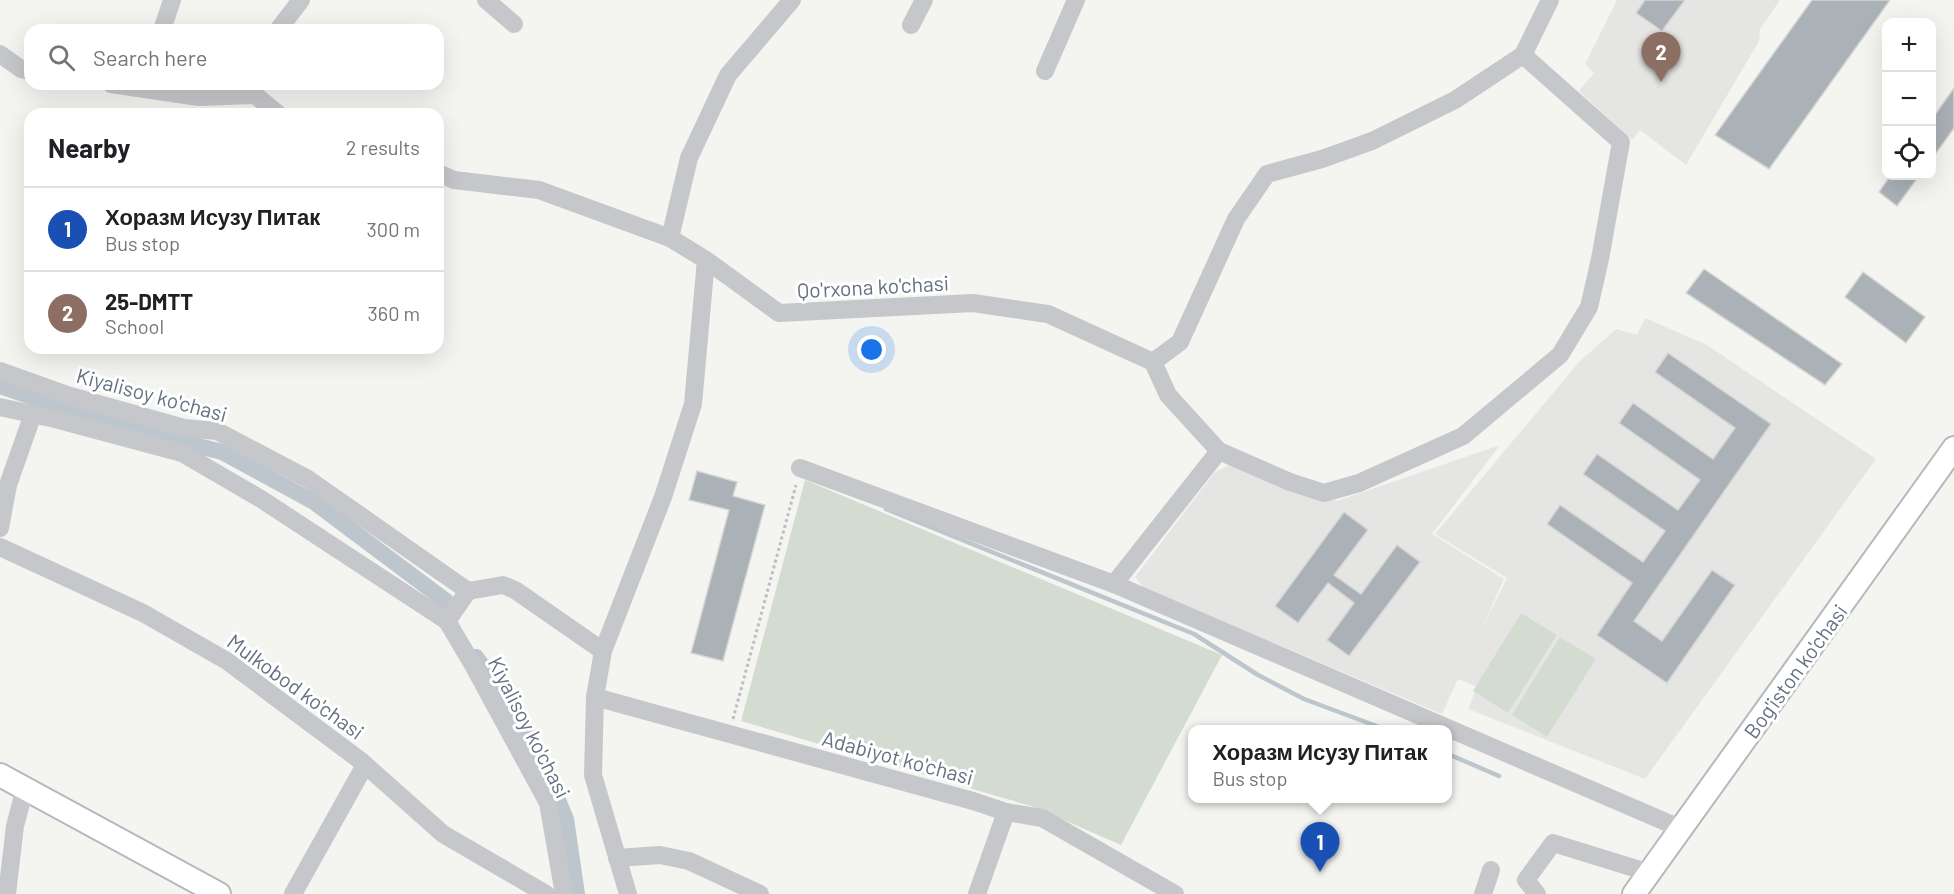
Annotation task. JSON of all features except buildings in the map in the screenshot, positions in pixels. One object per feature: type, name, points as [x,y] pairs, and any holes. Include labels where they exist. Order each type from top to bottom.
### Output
[{"type":"main road","name":"Bog'iston ko'chasi","points":[[1634,894],[1954,448]]},
{"type":"main road","points":[[0,775],[219,894]]},
{"type":"street","points":[[163,24],[172,0]]},
{"type":"street","points":[[283,24],[301,0]]},
{"type":"street","points":[[486,0],[514,24]]},
{"type":"street","points":[[670,238],[689,158],[728,75],[792,0]]},
{"type":"street","points":[[911,25],[924,0]]},
{"type":"street","points":[[1045,71],[1076,0]]},
{"type":"street","points":[[1523,55],[1621,141],[1589,307],[1560,356],[1463,436],[1359,483],[1324,493],[1290,482],[1219,451],[1168,395],[1153,362],[1180,342],[1236,219],[1267,174],[1322,159],[1372,141],[1455,100],[1523,55],[1550,0]]},
{"type":"street","points":[[0,54],[24,70]]},
{"type":"street","points":[[258,90],[273,108]]},
{"type":"street","name":"Qo'rxona ko'chasi","points":[[444,176],[454,180],[539,190],[670,238],[706,260],[778,313],[973,303],[1048,314],[1153,362]]},
{"type":"street","points":[[628,894],[593,775],[595,698],[603,651],[663,497],[693,404],[706,260]]},
{"type":"street","name":"Kiyalisoy ko'chasi","points":[[0,371],[70,396],[184,428],[217,430],[308,479],[468,591]]},
{"type":"street","name":"Kiyalisoy ko'chasi","points":[[0,407],[182,453],[261,499],[447,621],[548,803],[564,894]]},
{"type":"street","points":[[0,528],[8,485],[33,414]]},
{"type":"street","points":[[1114,584],[1219,451]]},
{"type":"street","points":[[801,468],[1114,584],[1441,725]]},
{"type":"street","name":"Mulkobod ko'chasi","points":[[0,547],[143,613],[227,661],[365,765],[443,834],[546,894]]},
{"type":"street","points":[[447,621],[468,591],[503,585],[515,590],[603,651]]},
{"type":"street","name":"Adabiyot ko'chasi","points":[[595,698],[1006,812],[1042,818],[1175,894]]},
{"type":"street","points":[[1452,730],[1682,829]]},
{"type":"street","points":[[293,894],[365,765]]},
{"type":"street","points":[[7,894],[15,826],[25,788]]},
{"type":"street","points":[[977,894],[1006,812]]},
{"type":"street","points":[[1537,894],[1526,880],[1553,843],[1650,873]]},
{"type":"street","points":[[617,858],[660,855],[689,861],[760,894]]},
{"type":"street","points":[[1483,894],[1491,870]]},
{"type":"path","points":[[729,734],[801,468]]},
{"type":"shaded area","points":[[1617,0],[1780,0],[1760,29],[1759,41],[1686,165],[1640,130],[1632,140],[1579,91],[1594,73],[1585,64]]},
{"type":"shaded area","points":[[1645,318],[1707,345],[1876,459],[1645,779],[1468,709],[1477,687],[1458,679],[1442,714],[1144,588],[1135,577],[1215,472],[1231,464],[1337,501],[1500,445],[1432,534],[1504,579],[1481,631],[1507,578],[1435,534],[1579,362],[1616,329],[1637,335]]},
{"type":"shaded area","points":[[805,480],[1222,655],[1121,845],[1034,807],[741,721]]},
{"type":"shaded area","points":[[1521,613],[1557,635],[1508,713],[1473,691]]},
{"type":"shaded area","points":[[1560,637],[1596,659],[1547,737],[1512,715]]},
{"type":"waterway","points":[[0,386],[107,423],[222,452],[314,502],[446,601]]},
{"type":"waterway","points":[[886,509],[1194,634],[1258,675],[1304,699],[1374,725]]},
{"type":"waterway","points":[[476,657],[523,722],[546,771],[566,819],[577,894]]},
{"type":"waterway","points":[[1452,756],[1499,776]]},
{"type":"place","name":"25-DMTT","points":[[1661,82]]},
{"type":"place","name":"Хоразм Исузу Питак","points":[[1320,872]]}]
